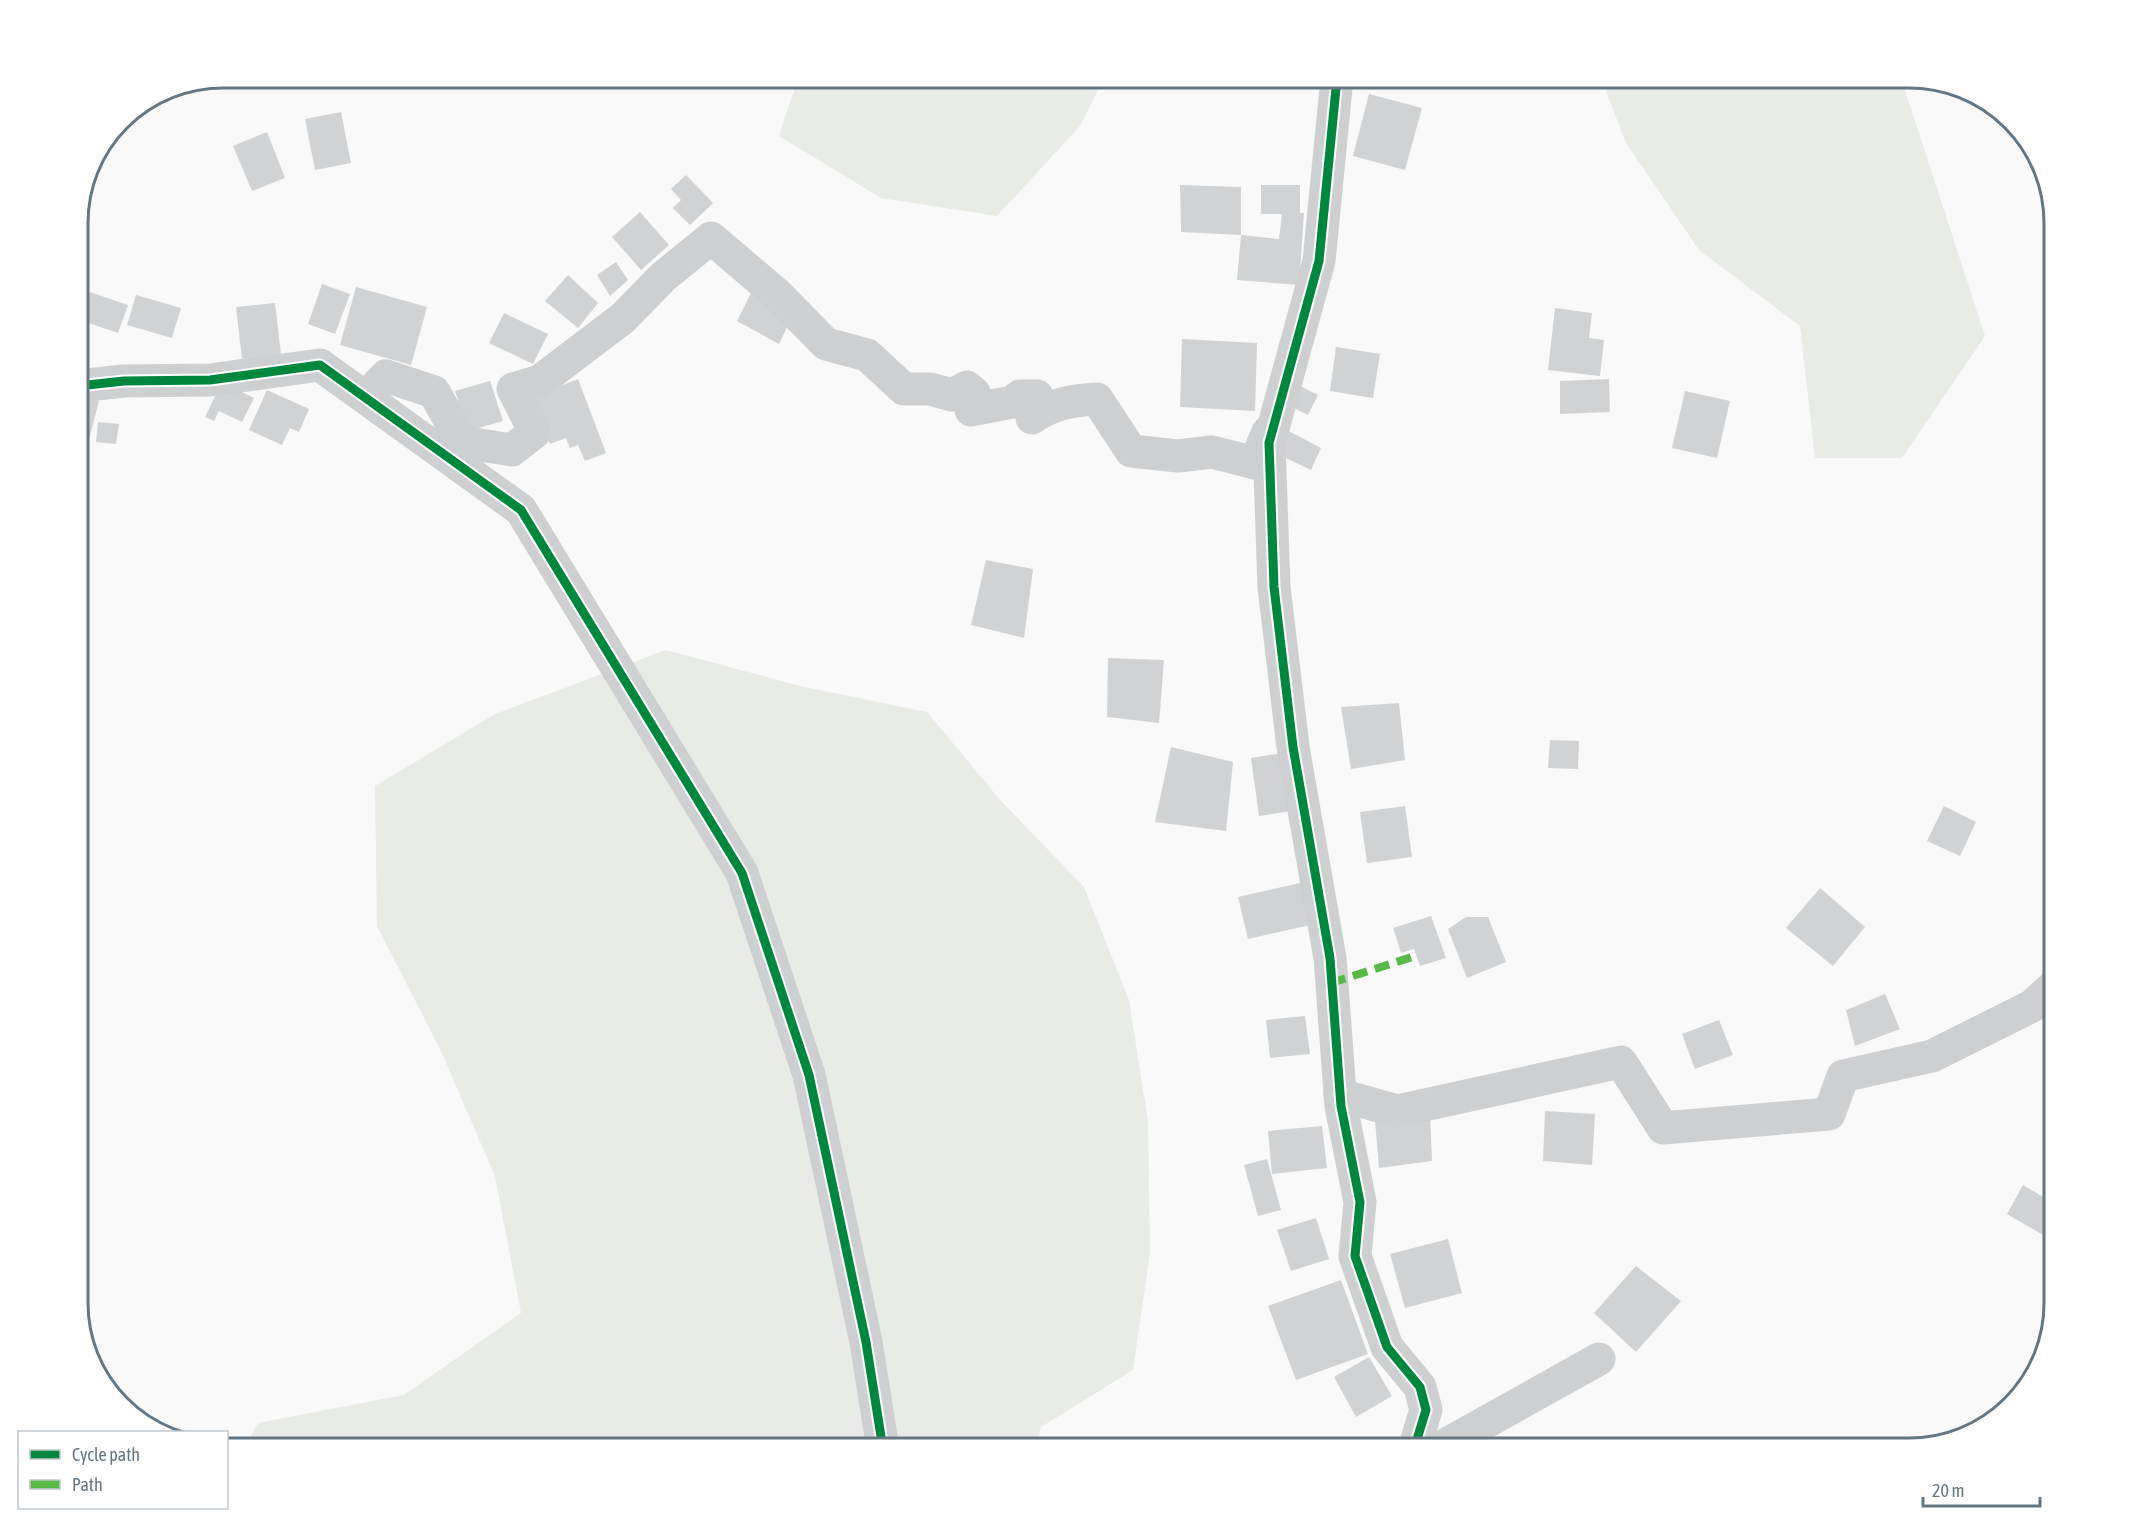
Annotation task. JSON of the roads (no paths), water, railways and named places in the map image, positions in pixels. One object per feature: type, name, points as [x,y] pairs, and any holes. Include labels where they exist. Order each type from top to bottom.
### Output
[{"type":"street","points":[[1336,88],[1318,261],[1269,443],[1274,587],[1293,747],[1330,958],[1340,1095],[1360,1202],[1355,1256],[1387,1347],[1420,1386],[1426,1410],[1417,1438]]},
{"type":"street","points":[[366,397],[386,376],[434,392],[462,442],[512,450],[535,432],[513,389],[540,381],[623,318],[663,277],[711,237],[778,295],[826,344],[867,355],[904,389],[930,388],[952,395],[967,387],[974,393],[971,410],[983,405],[1012,402],[1020,396],[1037,396],[1032,418],[1049,406],[1063,406],[1075,400],[1097,399],[1131,451],[1178,456],[1212,452],[1255,464],[1274,419]]},
{"type":"street","points":[[89,385],[124,381],[210,380],[321,365],[521,510],[742,873],[809,1075],[866,1342],[881,1438]]},
{"type":"street","points":[[1340,1095],[1397,1111],[1621,1062],[1663,1128],[1829,1114],[1843,1076],[1932,1056],[2032,1006],[2044,995]]},
{"type":"street","points":[[1458,1438],[1599,1359]]}]
